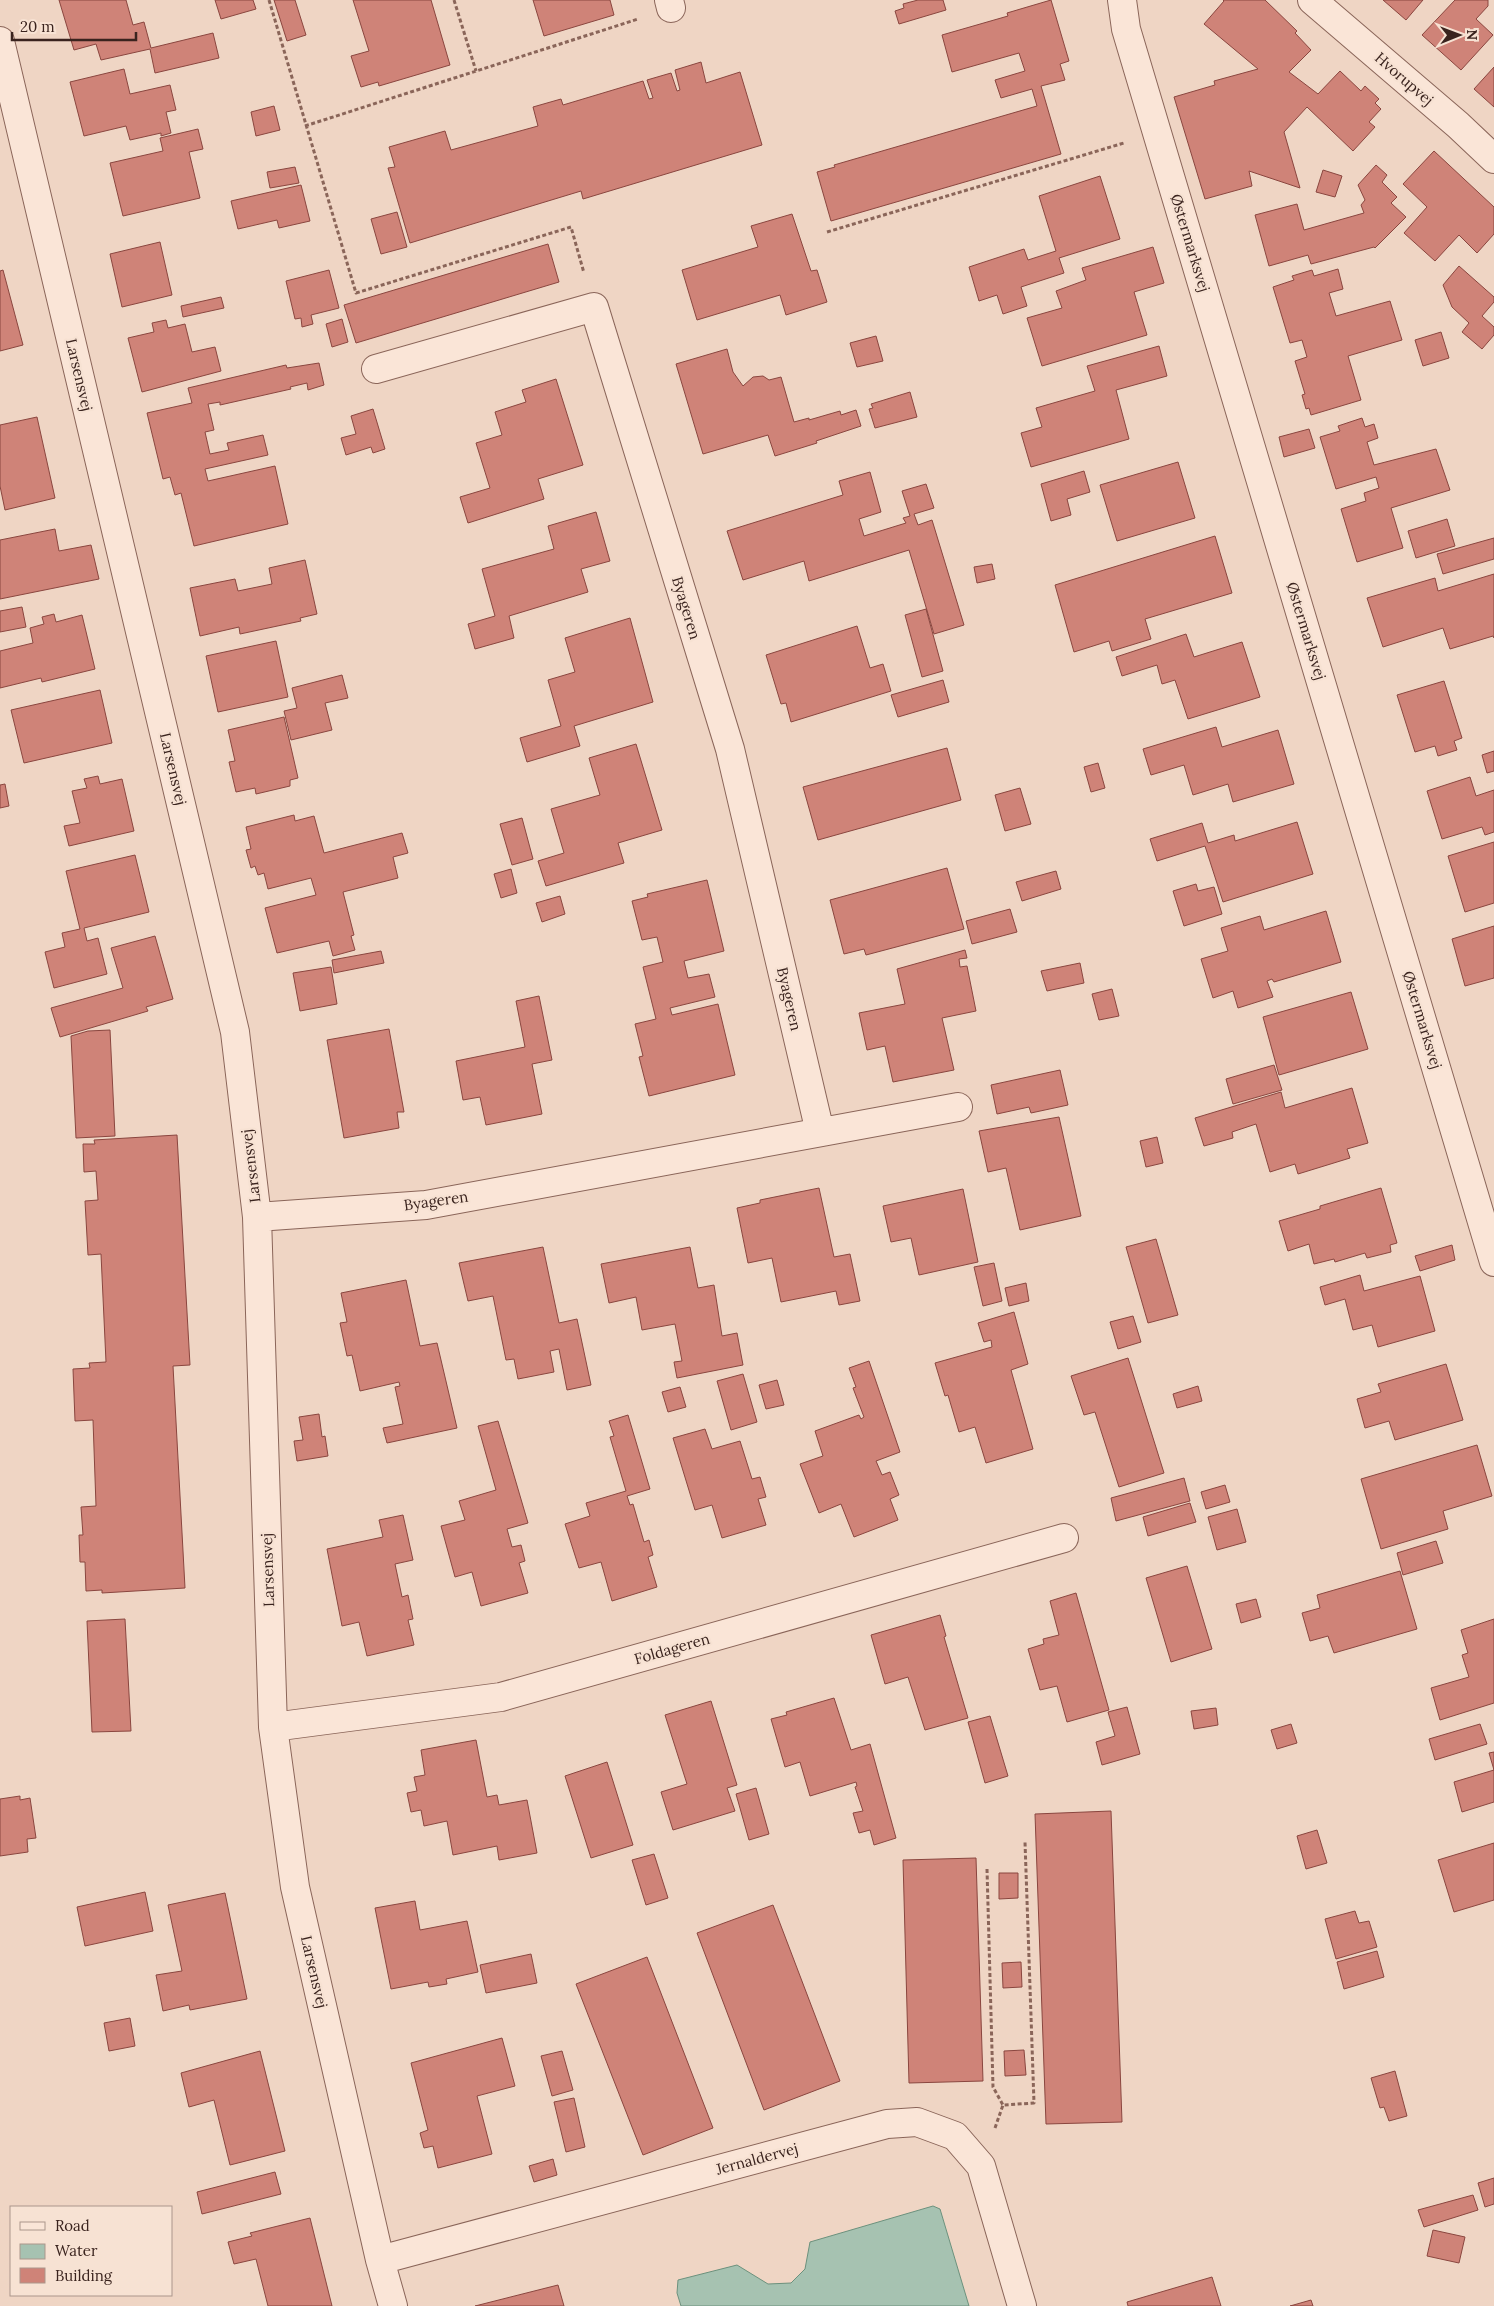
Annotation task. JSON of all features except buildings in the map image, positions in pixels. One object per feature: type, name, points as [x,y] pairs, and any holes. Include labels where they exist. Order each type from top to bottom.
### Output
[{"type":"street","name":"Østermarksvej","points":[[1122,0],[1126,29],[1494,1262]]},
{"type":"street","name":"Hvorupvej","points":[[1312,0],[1458,125],[1494,159]]},
{"type":"street","name":"Larsensvej","points":[[0,41],[235,1032],[257,1217],[273,1727],[294,1887],[380,2260],[393,2306]]},
{"type":"street","name":"Byageren","points":[[594,307],[730,749],[820,1132]]},
{"type":"street","points":[[376,369],[594,307]]},
{"type":"street","name":"Byageren","points":[[257,1217],[426,1205],[958,1107]]},
{"type":"street","name":"Foldageren","points":[[273,1727],[500,1697],[1064,1538]]},
{"type":"street","name":"Jernaldervej","points":[[380,2260],[887,2124],[917,2122],[955,2136],[981,2166],[1022,2306]]},
{"type":"path","points":[[269,0],[356,293],[571,227],[594,307]]},
{"type":"path","points":[[454,0],[476,71]]},
{"type":"path","points":[[305,126],[476,71],[670,4]]},
{"type":"path","points":[[828,232],[1157,133]]},
{"type":"path","points":[[1003,2105],[1034,2103],[1025,1842]]},
{"type":"path","points":[[981,2166],[1003,2105],[993,2087],[987,1870]]},
{"type":"water","points":[[933,2206],[940,2209],[969,2306],[681,2306],[677,2293],[678,2280],[737,2265],[768,2284],[791,2283],[805,2269],[810,2242]]}]
